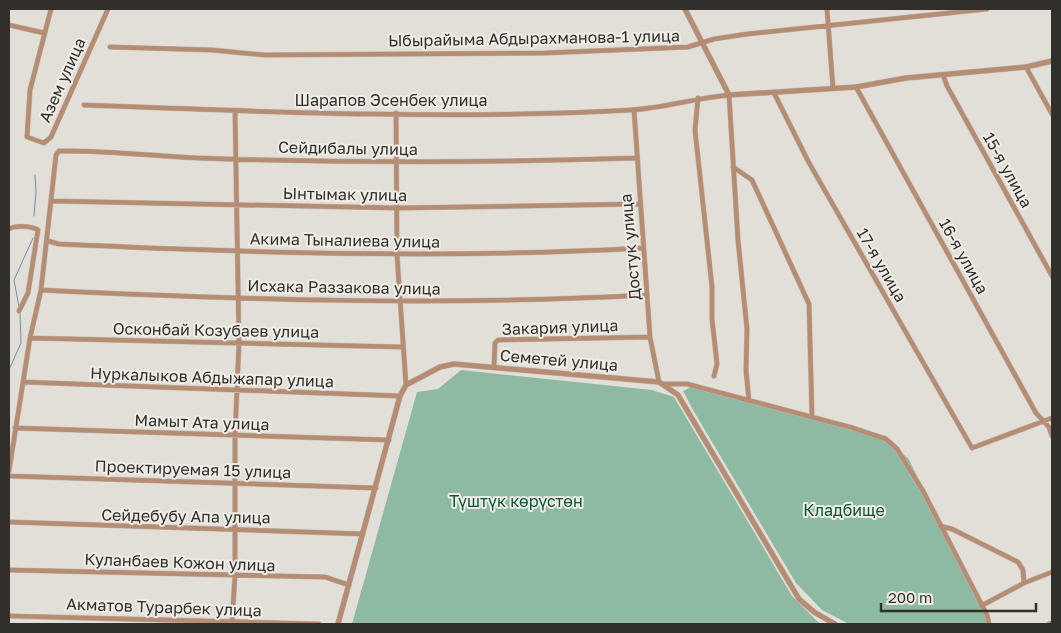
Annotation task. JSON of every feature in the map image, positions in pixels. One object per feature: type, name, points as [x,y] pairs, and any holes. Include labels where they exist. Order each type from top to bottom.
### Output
[{"type":"street","points":[[9,26],[44,34],[51,9]]},
{"type":"street","name":"Азем улица","points":[[44,34],[30,90],[27,137],[44,143],[51,137],[108,9]]},
{"type":"street","points":[[685,9],[728,95],[746,329],[746,370],[749,401]]},
{"type":"street","points":[[827,9],[834,88]]},
{"type":"street","name":"Ыбырайыма Абдырахманова-1 улица","points":[[110,47],[212,50],[265,55],[406,55],[688,47],[747,34],[987,9]]},
{"type":"street","points":[[728,95],[856,87],[906,78],[1026,67],[1052,61]]},
{"type":"street","points":[[1026,67],[1052,114]]},
{"type":"street","name":"15-я улица","points":[[943,75],[947,86],[1052,276]]},
{"type":"street","name":"16-я улица","points":[[856,87],[1036,413],[1049,427],[1052,436]]},
{"type":"street","name":"17-я улица","points":[[774,93],[808,161],[972,448],[1043,421]]},
{"type":"street","name":"Шарапов Эсенбек улица","points":[[84,105],[235,111],[396,113],[634,110],[698,98],[728,95]]},
{"type":"street","points":[[698,98],[695,130],[712,287],[712,318],[717,364],[714,376]]},
{"type":"street","name":"Достук улица","points":[[634,110],[642,248],[650,337],[661,383]]},
{"type":"street","points":[[232,622],[235,576],[234,482],[239,343],[235,111]]},
{"type":"street","points":[[338,624],[400,396],[406,385],[397,255],[396,113]]},
{"type":"street","name":"Сейдибалы улица","points":[[52,201],[56,155],[60,150],[235,158],[396,161],[513,162],[636,158]]},
{"type":"street","points":[[733,167],[752,180],[809,304],[812,416]]},
{"type":"street","points":[[9,471],[30,338],[41,290],[52,201]]},
{"type":"street","name":"Ынтымак улица","points":[[52,201],[397,208],[639,204]]},
{"type":"street","points":[[9,229],[13,226],[49,228]]},
{"type":"street","points":[[19,311],[28,293],[37,242],[36,228]]},
{"type":"street","name":"Акима Тыналиева улица","points":[[48,241],[59,244],[397,255],[537,254],[642,248]]},
{"type":"street","name":"Исхака Раззакова улица","points":[[41,290],[400,302],[541,301],[647,295]]},
{"type":"street","name":"Закария улица","points":[[494,366],[495,343],[498,340],[650,337]]},
{"type":"street","name":"Осконбай Козубаев улица","points":[[30,338],[402,347]]},
{"type":"street","name":"Семетей улица","points":[[406,385],[440,367],[454,364],[494,366],[661,383]]},
{"type":"street","name":"Нуркалыков Абдыжапар улица","points":[[23,382],[400,396]]},
{"type":"street","points":[[661,383],[687,384],[812,416],[886,440],[897,449],[923,491],[989,624]]},
{"type":"street","points":[[661,383],[678,395],[799,599],[814,612],[835,624]]},
{"type":"street","points":[[1043,421],[1052,418]]},
{"type":"street","name":"Мамыт Ата улица","points":[[15,428],[389,440]]},
{"type":"street","name":"Проектируемая 15 улица","points":[[9,476],[376,488]]},
{"type":"street","name":"Сейдебубу Апа улица","points":[[9,522],[363,534]]},
{"type":"street","points":[[940,526],[952,529],[1018,562],[1023,570],[1024,583]]},
{"type":"street","name":"Куланбаев Кожон улица","points":[[9,570],[325,577],[350,585]]},
{"type":"street","points":[[981,606],[1024,583],[1052,572]]},
{"type":"street","name":"Акматов Турарбек улица","points":[[9,616],[319,624]]},
{"type":"green space","name":"Түштүк көрүстөн","points":[[461,370],[652,390],[674,397],[792,596],[820,624],[352,624],[417,392],[438,389]]},
{"type":"green space","name":"Кладбище","points":[[691,387],[883,438],[908,458],[986,611],[989,624],[849,624],[822,610],[796,583],[693,410],[683,391]]},
{"type":"waterway","points":[[34,216],[35,175]]},
{"type":"waterway","points":[[19,307],[14,280],[33,238]]},
{"type":"waterway","points":[[9,370],[21,343],[20,313]]}]
